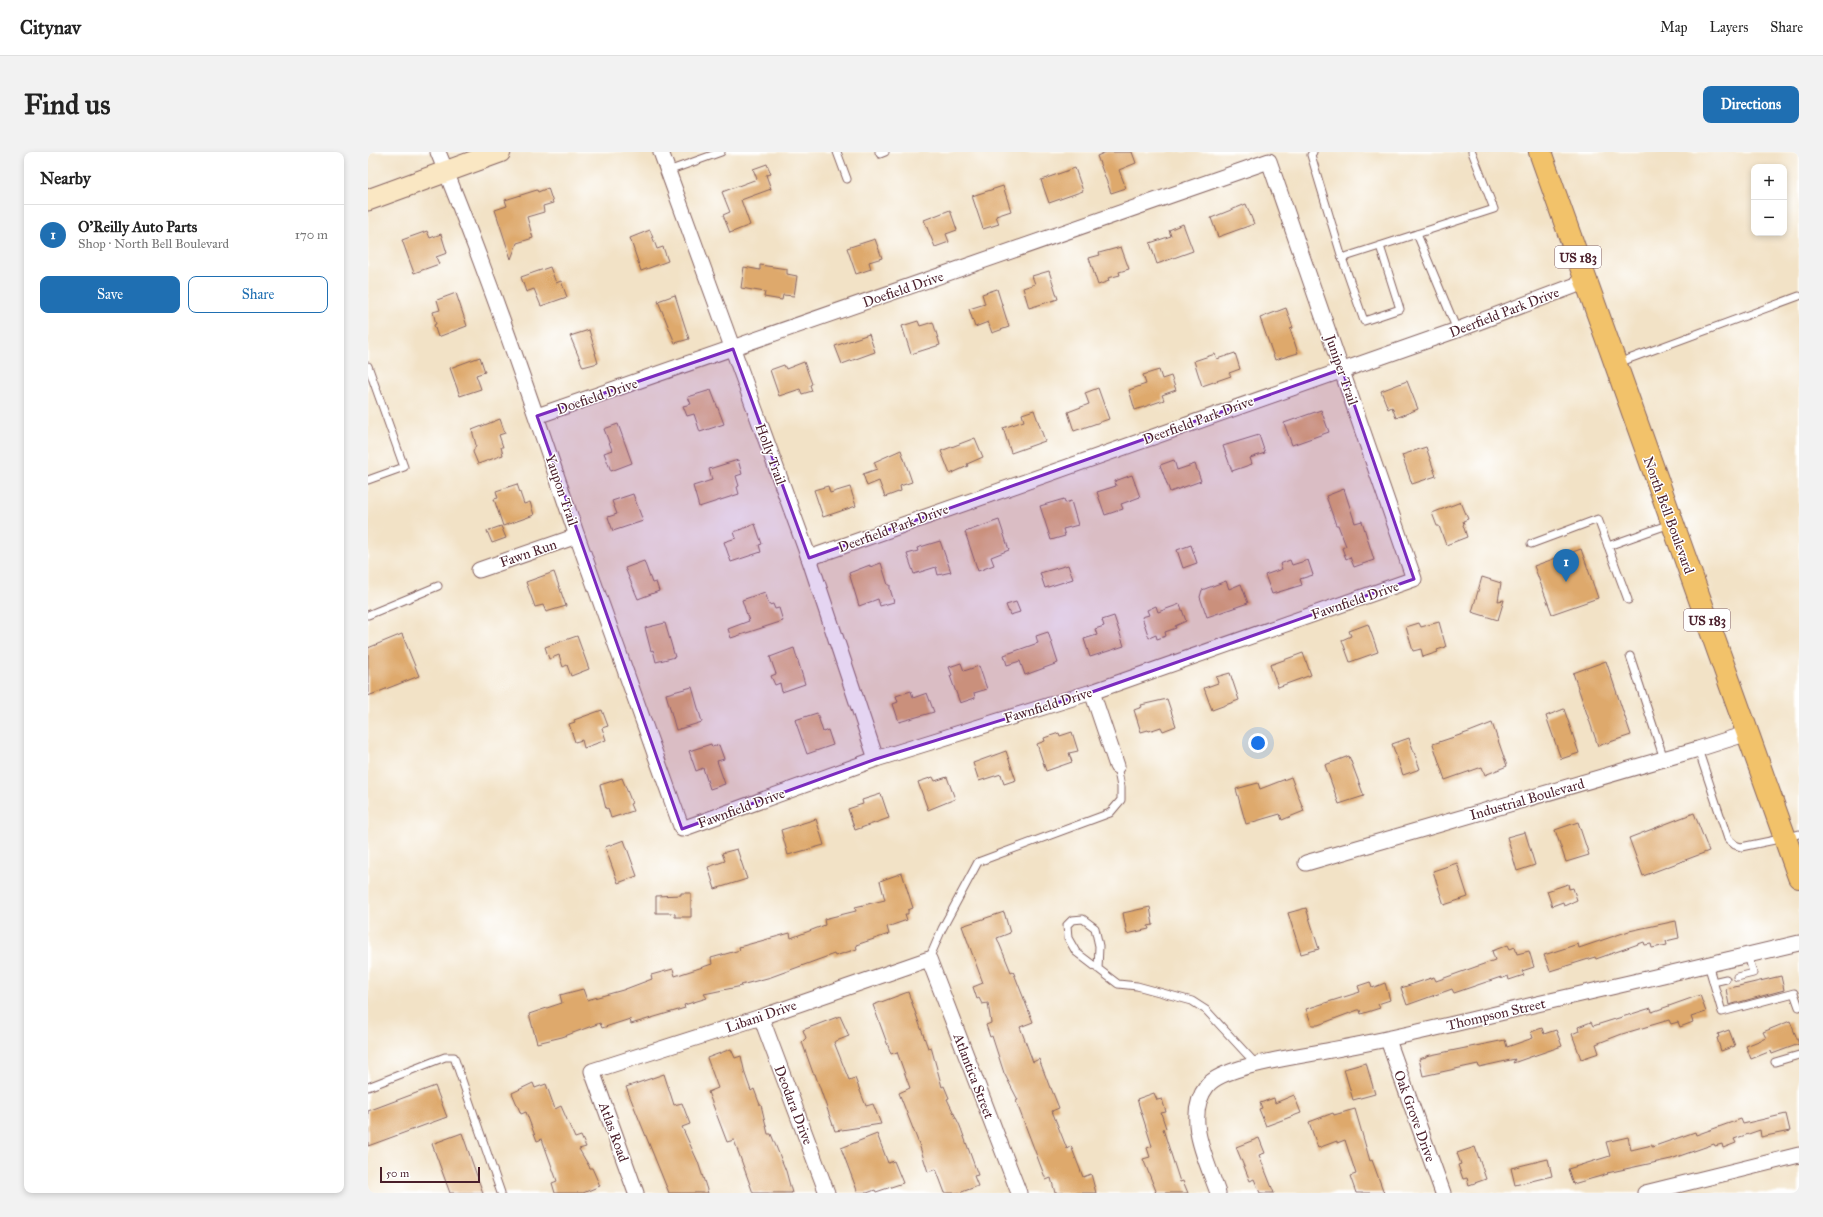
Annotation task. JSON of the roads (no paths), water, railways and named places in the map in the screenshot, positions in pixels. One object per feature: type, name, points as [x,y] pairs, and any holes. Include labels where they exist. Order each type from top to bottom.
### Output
[{"type":"main road","points":[[368,200],[500,152]]},
{"type":"main road","name":"North Bell Boulevard","points":[[1540,152],[1748,733],[1792,836],[1799,877]]},
{"type":"street","name":"Yaupon Trail","points":[[438,152],[459,202],[537,416],[577,536],[682,829]]},
{"type":"street","name":"Holly Trail","points":[[661,152],[809,558],[876,759]]},
{"type":"street","name":"Doefield Drive","points":[[537,416],[733,349],[1269,161]]},
{"type":"street","name":"Juniper Trail","points":[[1269,161],[1414,579]]},
{"type":"street","name":"Deerfield Park Drive","points":[[809,558],[1342,369],[1457,330],[1587,281]]},
{"type":"street","name":"Fawn Run","points":[[479,570],[577,536]]},
{"type":"street","name":"Fawnfield Drive","points":[[682,829],[876,759],[1092,692],[1414,579]]},
{"type":"street","points":[[1092,692],[1117,766]]},
{"type":"street","name":"Industrial Boulevard","points":[[1306,864],[1698,750],[1748,733]]},
{"type":"street","name":"Thompson Street","points":[[1218,1193],[1199,1138],[1196,1115],[1201,1096],[1207,1085],[1216,1077],[1256,1065],[1388,1040],[1799,943]]},
{"type":"street","name":"Libani Drive","points":[[592,1071],[761,1017],[929,959]]},
{"type":"street","name":"Atlantica Street","points":[[929,959],[1019,1193]]},
{"type":"street","name":"Deodara Drive","points":[[761,1017],[827,1193]]},
{"type":"street","name":"Oak Grove Drive","points":[[1388,1040],[1443,1193]]},
{"type":"street","name":"Atlas Road","points":[[592,1071],[636,1193]]},
{"type":"street","points":[[1645,1193],[1799,1155]]},
{"type":"lane","points":[[668,171],[721,152]]},
{"type":"lane","points":[[837,152],[847,178]]},
{"type":"lane","points":[[879,152],[880,154],[885,152]]},
{"type":"lane","points":[[1313,152],[1311,155],[1342,258],[1364,321],[1400,309],[1380,246]]},
{"type":"lane","points":[[1342,258],[1494,209],[1472,152]]},
{"type":"lane","points":[[1417,234],[1457,330]]},
{"type":"lane","points":[[1616,363],[1799,296]]},
{"type":"lane","points":[[368,366],[404,467],[368,480]]},
{"type":"lane","points":[[1531,544],[1598,519],[1628,600]]},
{"type":"lane","points":[[1608,546],[1672,523]]},
{"type":"lane","points":[[368,614],[438,586]]},
{"type":"lane","points":[[1630,656],[1664,759]]},
{"type":"lane","points":[[1698,750],[1728,839],[1735,846],[1741,847],[1792,836]]},
{"type":"lane","points":[[929,959],[942,929],[978,862],[1110,813],[1121,800],[1121,787],[1117,766]]},
{"type":"lane","points":[[1098,969],[1099,946],[1095,928],[1083,919],[1072,920],[1067,925],[1068,938],[1076,952],[1098,969],[1118,984],[1137,986],[1172,995],[1196,1004],[1206,1010],[1256,1065]]},
{"type":"lane","points":[[1737,977],[1753,972],[1748,955]]},
{"type":"lane","points":[[1708,964],[1722,1012],[1794,992],[1799,1008]]},
{"type":"lane","points":[[1713,982],[1726,978]]},
{"type":"lane","points":[[1775,1062],[1799,1055]]},
{"type":"lane","points":[[368,1086],[445,1057],[454,1057],[501,1193]]},
{"type":"place","name":"O'Reilly Auto Parts","points":[[1566,582]]}]
